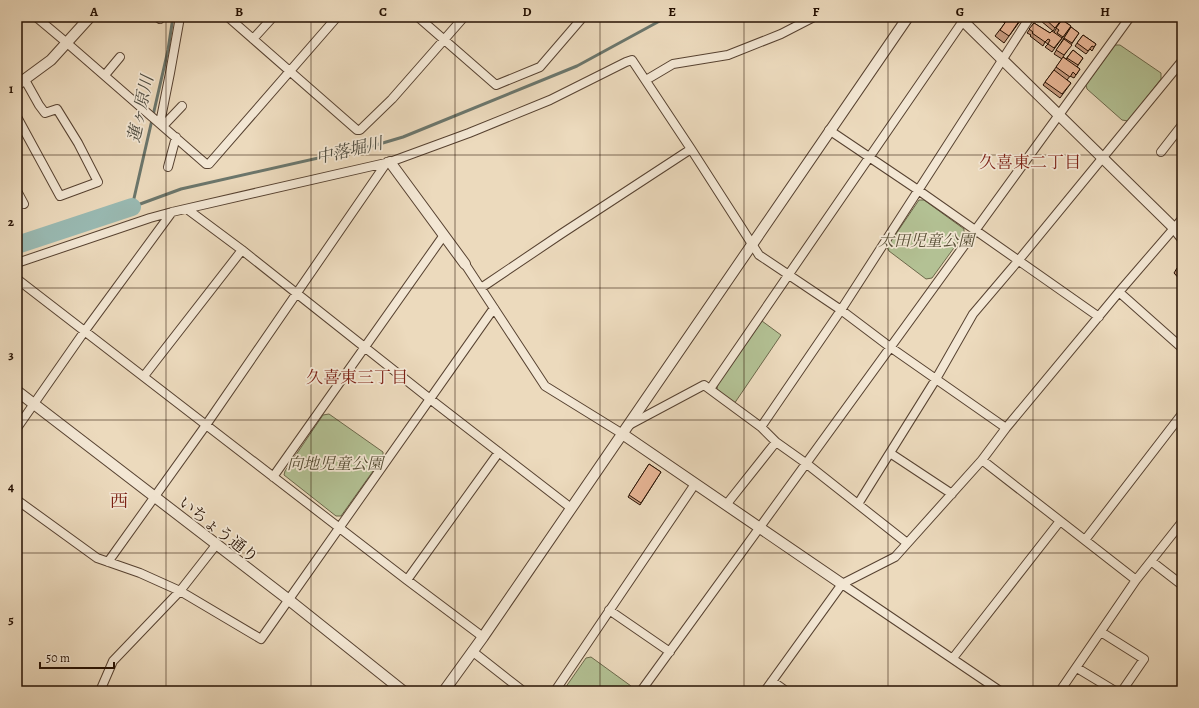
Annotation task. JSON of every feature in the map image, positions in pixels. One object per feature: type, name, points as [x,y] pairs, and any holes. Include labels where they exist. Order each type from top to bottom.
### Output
[{"type":"street","points":[[36,17],[105,75],[206,164],[209,164],[337,17]]},
{"type":"street","points":[[17,117],[60,196],[98,182],[78,143],[57,109],[45,113],[21,83],[51,60],[90,17]]},
{"type":"street","points":[[160,124],[180,17]]},
{"type":"street","points":[[228,17],[357,130],[360,130],[392,99],[464,17]]},
{"type":"street","points":[[253,39],[273,17]]},
{"type":"street","points":[[418,17],[496,85],[540,67],[583,17]]},
{"type":"street","points":[[646,80],[673,64],[728,55],[781,34],[814,17]]},
{"type":"street","points":[[444,691],[908,17]]},
{"type":"street","points":[[761,427],[841,310],[1030,17]]},
{"type":"street","points":[[641,691],[807,464],[1058,114],[1130,17]]},
{"type":"street","points":[[710,389],[870,157],[961,19],[1174,228],[1182,238]]},
{"type":"street","points":[[105,75],[120,57]]},
{"type":"street","points":[[17,263],[142,220],[388,162],[469,133],[550,100],[632,60],[762,257],[841,310],[890,347],[1006,428]]},
{"type":"street","points":[[858,504],[936,379],[973,314],[1182,61]]},
{"type":"street","points":[[160,124],[182,106]]},
{"type":"street","points":[[1162,152],[1182,125]]},
{"type":"street","points":[[829,130],[918,190],[1099,317]]},
{"type":"street","points":[[168,167],[176,137]]},
{"type":"street","points":[[481,288],[691,149]]},
{"type":"street","points":[[388,162],[466,264],[545,386],[623,430],[726,506],[1000,691]]},
{"type":"street","points":[[108,562],[206,425],[388,162]]},
{"type":"street","points":[[17,191],[24,204]]},
{"type":"street","points":[[187,209],[242,250],[430,399],[571,508]]},
{"type":"street","points":[[17,428],[84,332],[172,212]]},
{"type":"street","points":[[765,691],[842,584],[895,557],[982,460],[1006,428],[1182,219]]},
{"type":"street","points":[[273,477],[364,346],[444,235]]},
{"type":"street","points":[[144,376],[242,250]]},
{"type":"street","points":[[17,279],[273,477],[483,636]]},
{"type":"street","points":[[1119,292],[1182,348]]},
{"type":"street","points":[[17,500],[97,558],[180,591],[261,639],[494,308]]},
{"type":"street","points":[[623,430],[704,385],[761,427],[776,442],[807,464],[907,543]]},
{"type":"street","name":"いちょう通り","points":[[17,391],[154,498],[289,600],[403,691]]},
{"type":"street","points":[[1085,540],[1182,414]]},
{"type":"street","points":[[726,506],[776,442]]},
{"type":"street","points":[[408,580],[499,452]]},
{"type":"street","points":[[890,453],[952,494]]},
{"type":"street","points":[[982,460],[1136,580]]},
{"type":"street","points":[[555,691],[695,484]]},
{"type":"street","points":[[953,658],[1060,520]]},
{"type":"street","points":[[1060,691],[1136,580],[1182,522]]},
{"type":"street","points":[[100,691],[113,661],[180,591],[216,545]]},
{"type":"street","points":[[1151,561],[1182,585]]},
{"type":"street","points":[[610,610],[670,652]]},
{"type":"street","points":[[1101,632],[1144,659],[1122,691]]},
{"type":"street","points":[[472,651],[523,691]]},
{"type":"street","points":[[1077,668],[1114,691]]},
{"type":"street","points":[[772,681],[786,691]]},
{"type":"green space","points":[[1115,45],[1120,45],[1161,73],[1161,79],[1128,121],[1122,120],[1087,89],[1086,85]]},
{"type":"green space","name":"太田児童公園","points":[[919,200],[924,200],[964,229],[964,234],[932,278],[926,279],[889,251],[887,247]]},
{"type":"green space","points":[[762,321],[781,335],[734,404],[717,389],[718,384]]},
{"type":"green space","name":"向地児童公園","points":[[329,414],[383,452],[383,457],[341,516],[336,516],[284,475],[285,471],[323,415]]},
{"type":"green space","points":[[591,657],[631,686],[631,691],[563,691],[586,658]]},
{"type":"building","points":[[1009,17],[1022,17],[1009,36],[1000,30]]},
{"type":"building","points":[[1044,17],[1059,17],[1062,19],[1055,28]]},
{"type":"building","points":[[1062,20],[1071,26],[1063,37],[1057,33],[1059,30],[1056,28]]},
{"type":"building","points":[[1034,23],[1050,33],[1052,31],[1062,38],[1054,48],[1048,44],[1050,40],[1048,39],[1045,42],[1032,33],[1033,32],[1029,29]]},
{"type":"building","points":[[1071,27],[1079,33],[1072,43],[1064,38]]},
{"type":"building","points":[[1083,35],[1096,44],[1088,51],[1077,43]]},
{"type":"building","points":[[1064,39],[1072,45],[1064,55],[1056,50]]},
{"type":"building","points":[[1073,50],[1083,58],[1078,65],[1067,58]]},
{"type":"building","points":[[1063,57],[1080,69],[1076,75],[1073,72],[1070,77],[1056,67]]},
{"type":"building","points":[[1054,70],[1071,83],[1062,94],[1045,82]]},
{"type":"building","points":[[1182,263],[1182,273],[1177,268]]},
{"type":"building","points":[[649,464],[661,472],[641,503],[629,495]]},
{"type":"waterway","name":"蓮ヶ原川","points":[[132,207],[168,50],[173,17]]},
{"type":"waterway","name":"中落堀川","points":[[132,207],[181,189],[376,145],[403,137],[577,66],[667,17]]},
{"type":"waterway","name":"中落堀川","points":[[17,245],[132,207]]},
{"type":"district","name":"久喜東二丁目","points":[[1030,162]]},
{"type":"district","name":"久喜東三丁目","points":[[357,377]]},
{"type":"district","name":"西","points":[[119,501]]}]
